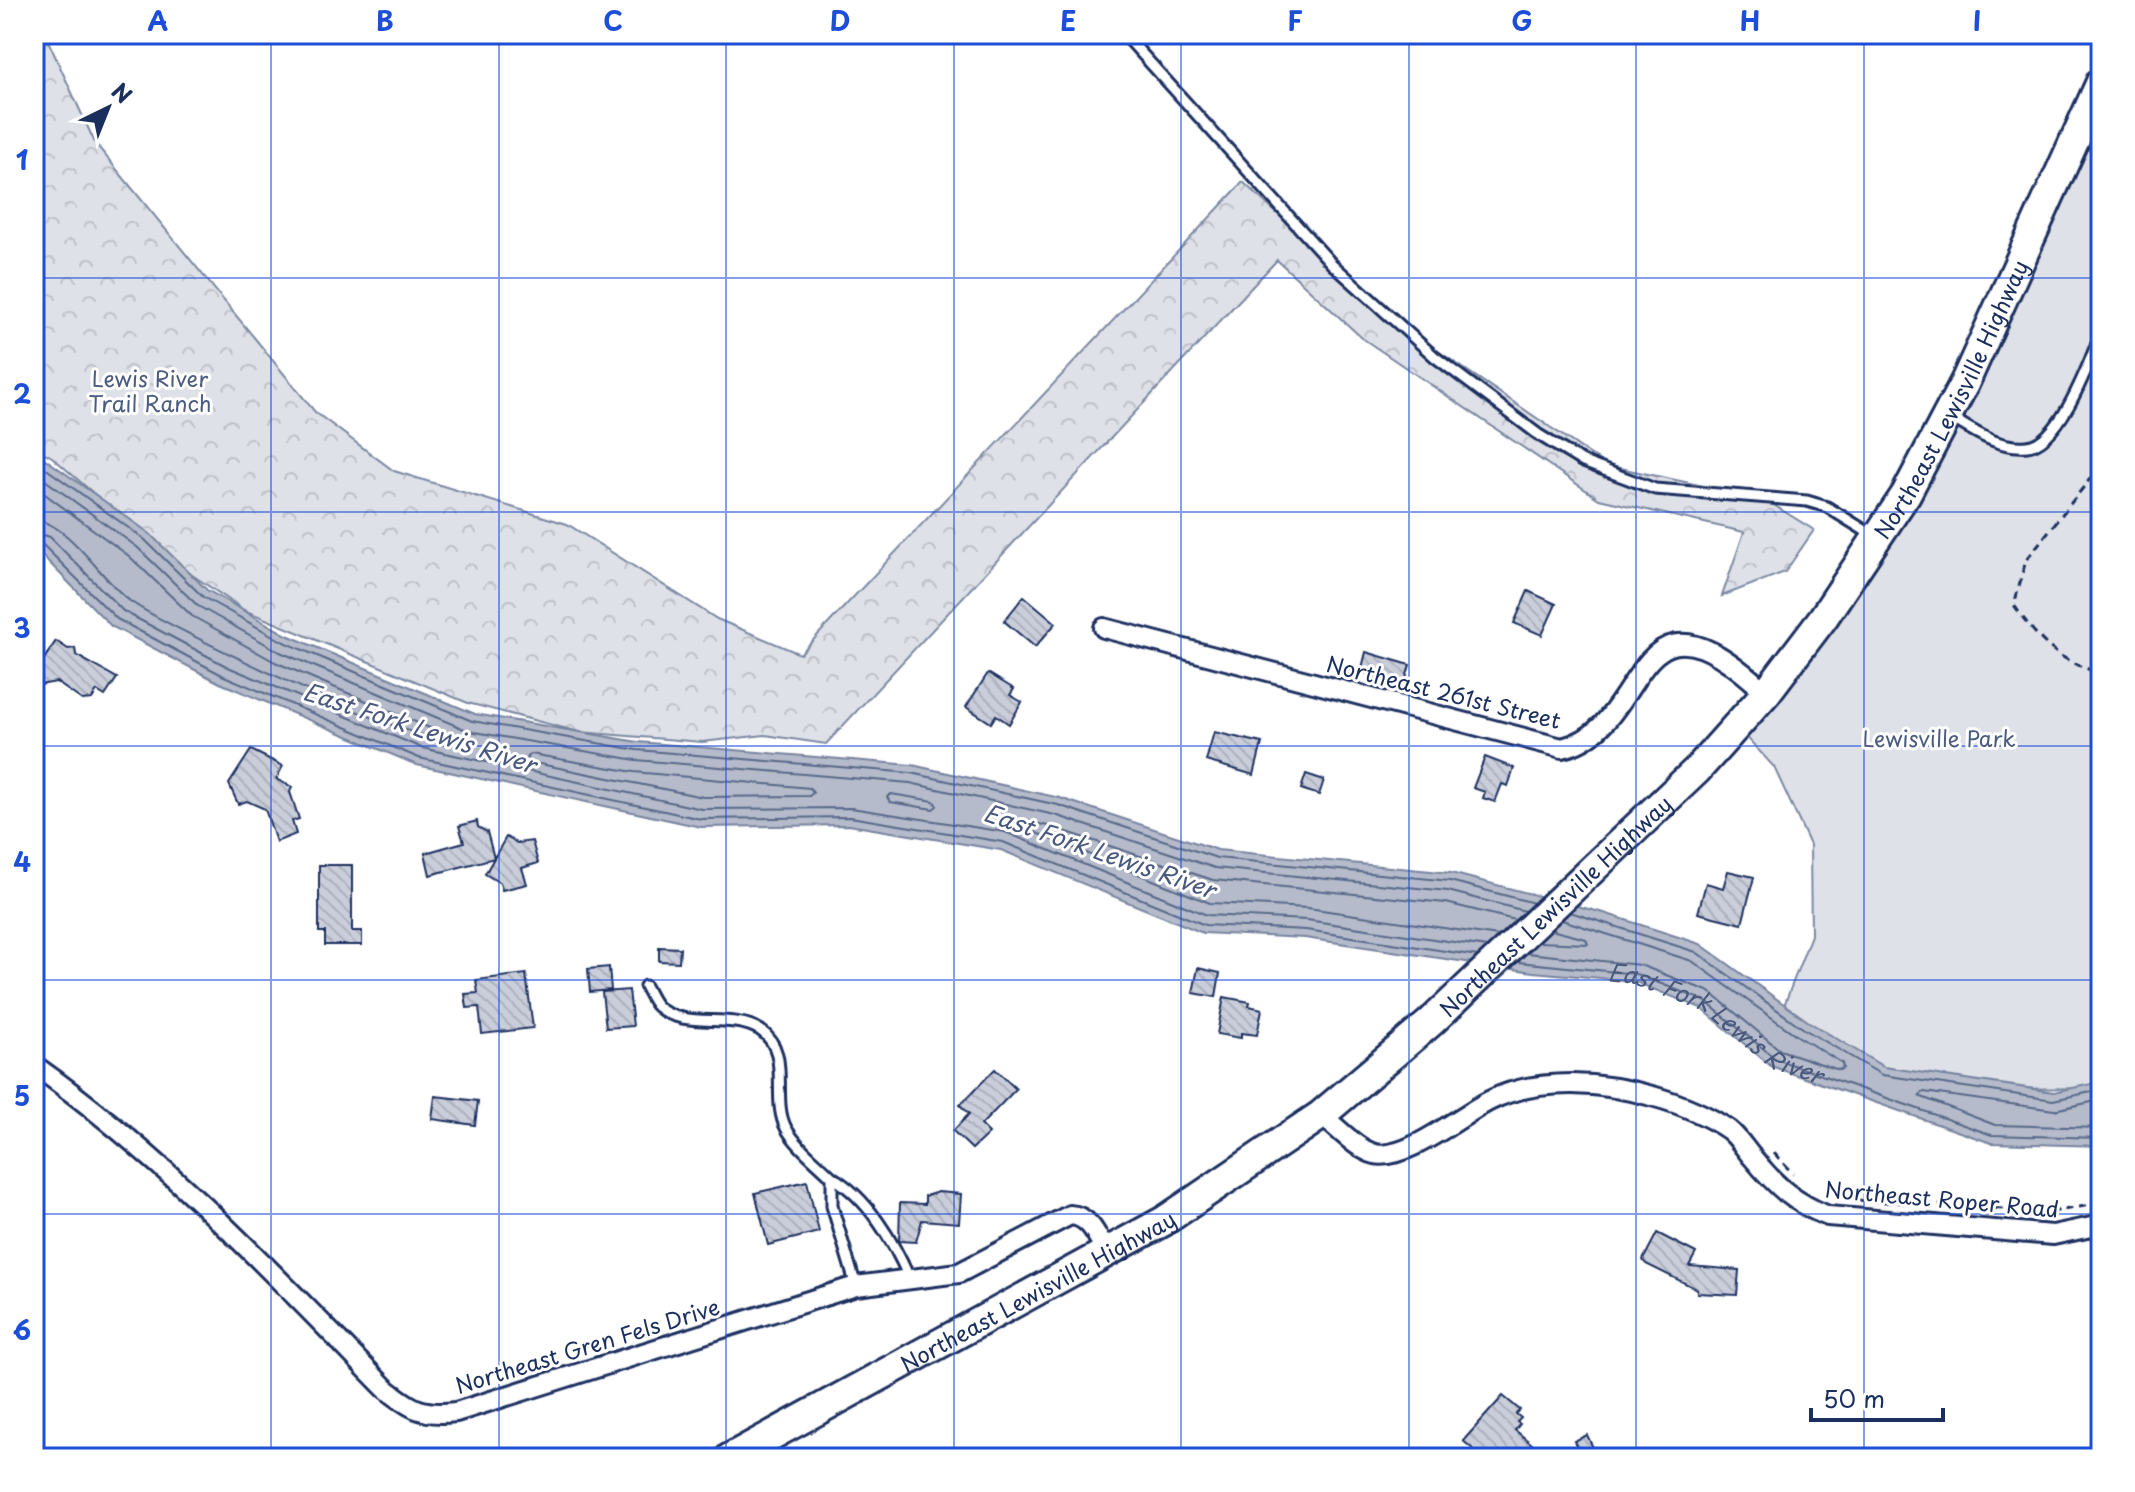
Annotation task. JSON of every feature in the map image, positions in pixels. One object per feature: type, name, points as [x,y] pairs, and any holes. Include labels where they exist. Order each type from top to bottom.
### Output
[{"type":"main road","name":"Northeast Lewisville Highway","points":[[730,1458],[1214,1190],[1321,1115],[1431,1022],[1697,770],[1766,693],[1878,538],[1949,417],[2101,82]]},
{"type":"street","name":"Northeast 261st Street","points":[[1104,628],[1562,748],[1590,739],[1606,721],[1633,678],[1652,658],[1673,646],[1697,645],[1717,652],[1766,693]]},
{"type":"street","name":"Northeast Gren Fels Drive","points":[[34,1065],[134,1146],[255,1256],[385,1388],[406,1405],[430,1415],[456,1412],[856,1286],[959,1273],[1070,1215],[1080,1216],[1089,1223],[1106,1252]]},
{"type":"street","name":"Northeast Roper Road","points":[[1321,1115],[1366,1151],[1379,1155],[1414,1145],[1491,1099],[1523,1089],[1573,1084],[1622,1090],[1683,1107],[1730,1131],[1780,1190],[1799,1205],[1828,1216],[2053,1235],[2101,1225]]},
{"type":"lane","points":[[1124,34],[1332,264],[1435,357],[1539,435],[1583,462],[1655,489],[1807,501],[1827,507],[1878,538]]},
{"type":"lane","points":[[1949,417],[2004,445],[2031,446],[2049,433],[2065,411],[2101,333]]},
{"type":"lane","points":[[645,986],[658,1008],[679,1016],[759,1029],[772,1043],[776,1056],[779,1108],[786,1127],[832,1177],[848,1187],[875,1220],[898,1252],[910,1280]]},
{"type":"lane","points":[[832,1177],[832,1206],[856,1286]]},
{"type":"path","points":[[2101,465],[2026,560],[2014,605],[2038,640],[2061,657],[2101,673]]},
{"type":"path","points":[[1765,1146],[1787,1163],[1799,1180]]},
{"type":"path","points":[[1846,1201],[1863,1198],[2052,1212],[2101,1203]]},
{"type":"green space","name":"Lewis River Trail Ranch","points":[[34,34],[45,34],[95,143],[315,412],[394,471],[567,524],[717,619],[800,654],[1243,182],[1388,317],[1606,465],[1764,499],[1814,530],[1785,572],[1722,596],[1744,532],[1599,499],[1362,338],[1277,260],[826,744],[765,735],[702,742],[579,732],[468,703],[244,610],[170,560],[52,457],[34,447]]},
{"type":"green space","name":"Lewisville Park","points":[[2101,82],[2101,1088],[1996,1089],[1898,1077],[1787,1013],[1785,1003],[1811,935],[1810,845],[1774,767],[1741,731],[1867,555]]},
{"type":"water","name":"East Fork Lewis River","points":[[34,451],[149,533],[207,590],[287,635],[475,714],[638,742],[912,765],[1060,798],[1218,850],[1451,873],[1604,913],[1700,944],[1809,1022],[1884,1067],[2054,1092],[2101,1082],[2101,1146],[1991,1143],[1771,1066],[1701,1008],[1633,981],[1533,972],[1305,938],[1203,933],[1001,850],[849,825],[701,827],[417,765],[220,683],[111,626],[34,547]]},
{"type":"building","points":[[1528,591],[1556,604],[1542,635],[1514,623]]},
{"type":"building","points":[[1024,596],[1056,623],[1035,647],[1004,621]]},
{"type":"building","points":[[56,641],[68,649],[75,648],[76,655],[117,678],[105,696],[97,691],[92,699],[82,700],[56,682],[34,686],[34,661],[44,659]]},
{"type":"building","points":[[1366,652],[1410,665],[1404,685],[1361,672]]},
{"type":"building","points":[[988,673],[1014,689],[1010,695],[1022,702],[1009,724],[996,715],[991,723],[966,707]]},
{"type":"building","points":[[1214,732],[1262,743],[1254,775],[1206,761]]},
{"type":"building","points":[[251,750],[283,766],[276,779],[292,787],[290,792],[299,819],[292,821],[296,834],[276,842],[265,809],[247,801],[238,804],[229,784]]},
{"type":"building","points":[[1485,757],[1514,768],[1508,786],[1502,784],[1495,802],[1483,798],[1485,792],[1473,788]]},
{"type":"building","points":[[1306,774],[1324,780],[1319,795],[1301,789]]},
{"type":"building","points":[[477,821],[478,827],[487,832],[494,858],[430,875],[425,853],[464,842],[459,826]]},
{"type":"building","points":[[506,837],[517,843],[532,841],[538,863],[522,868],[527,884],[502,890],[500,883],[485,874]]},
{"type":"building","points":[[319,865],[352,865],[352,931],[362,931],[362,945],[325,945],[325,932],[319,932]]},
{"type":"building","points":[[1728,871],[1754,877],[1742,924],[1698,913],[1706,883],[1723,888]]},
{"type":"building","points":[[659,947],[680,948],[679,962],[659,961]]},
{"type":"building","points":[[609,967],[611,990],[590,992],[588,969]]},
{"type":"building","points":[[1198,968],[1220,973],[1216,997],[1193,993]]},
{"type":"building","points":[[526,974],[533,1028],[482,1034],[479,1007],[467,1008],[465,994],[478,993],[476,980]]},
{"type":"building","points":[[629,990],[633,1026],[606,1028],[602,992]]},
{"type":"building","points":[[1224,997],[1250,1002],[1249,1006],[1262,1009],[1257,1035],[1241,1033],[1241,1038],[1217,1034]]},
{"type":"building","points":[[995,1069],[1016,1089],[981,1125],[989,1133],[972,1149],[953,1131],[969,1114],[960,1105]]},
{"type":"building","points":[[435,1096],[478,1101],[475,1125],[432,1119]]},
{"type":"building","points":[[807,1181],[819,1232],[768,1245],[755,1193]]},
{"type":"building","points":[[938,1192],[961,1194],[959,1223],[922,1220],[916,1242],[899,1241],[900,1203],[925,1204],[925,1196]]},
{"type":"building","points":[[1657,1233],[1696,1253],[1689,1266],[1739,1270],[1737,1295],[1697,1293],[1697,1289],[1646,1264],[1643,1260]]},
{"type":"building","points":[[1503,1396],[1520,1410],[1516,1414],[1521,1418],[1517,1422],[1520,1424],[1515,1430],[1533,1445],[1523,1458],[1484,1458],[1463,1441]]},
{"type":"building","points":[[1587,1435],[1598,1458],[1582,1458],[1574,1441]]}]
